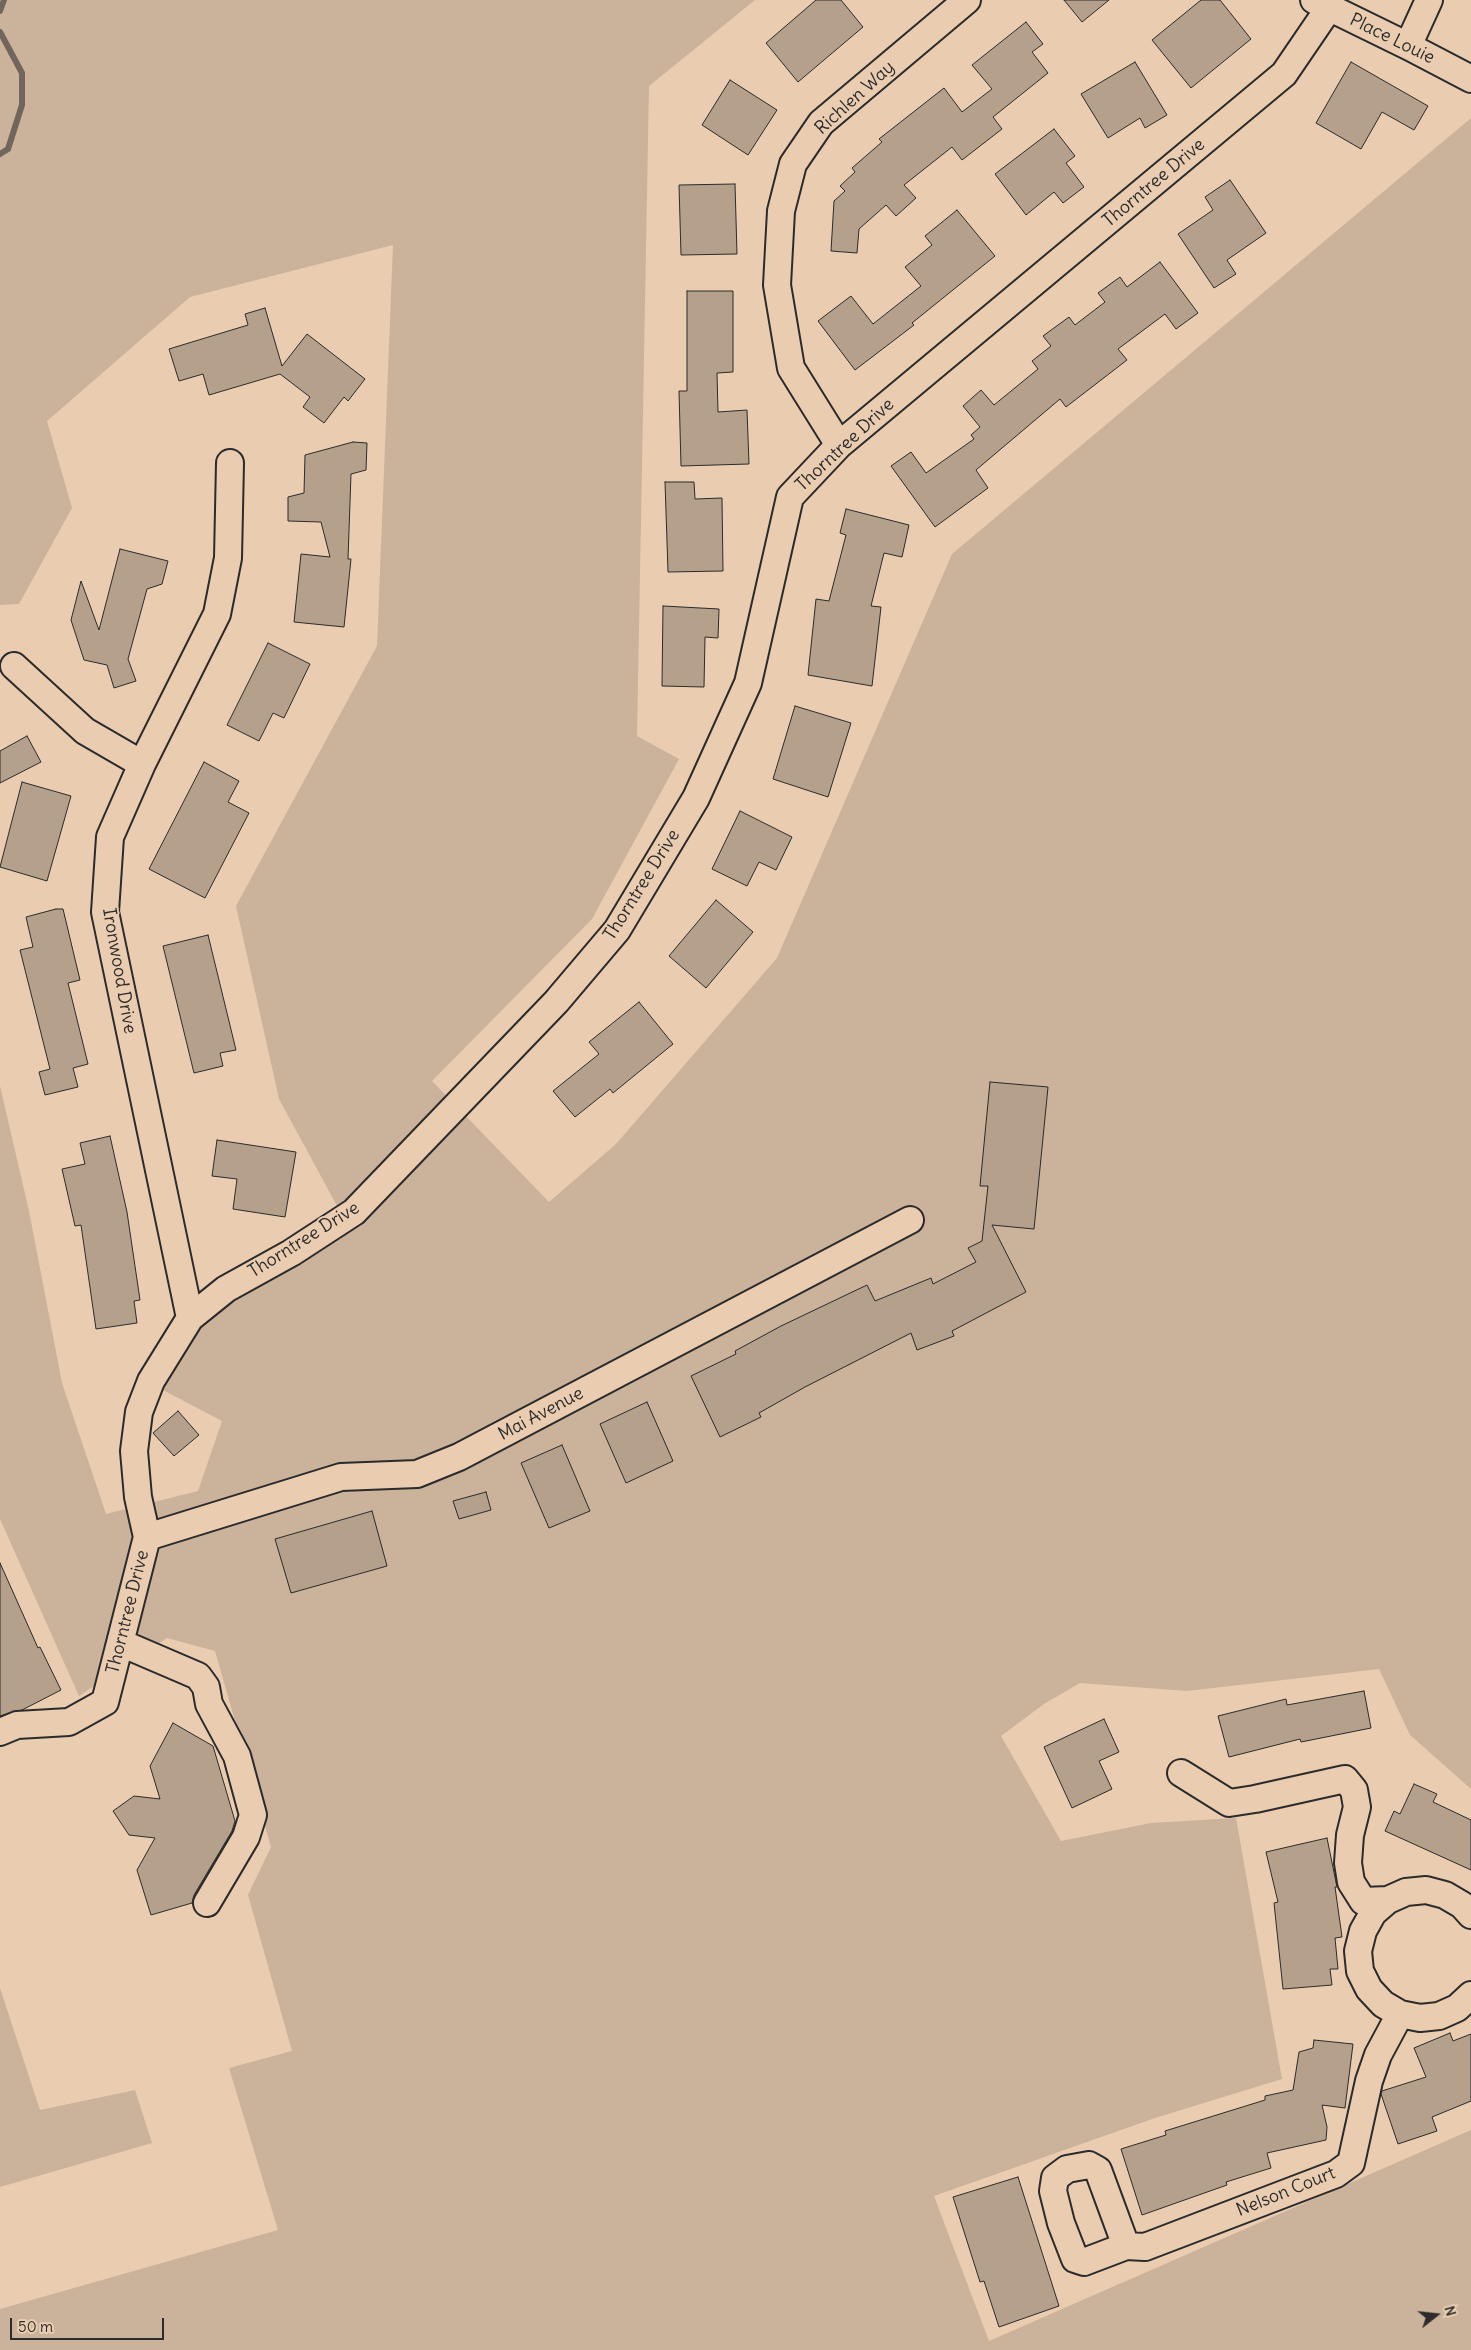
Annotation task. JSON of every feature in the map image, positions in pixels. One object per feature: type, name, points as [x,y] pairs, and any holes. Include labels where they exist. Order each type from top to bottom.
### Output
[{"type":"street","name":"Richlen Way","points":[[840,446],[791,368],[777,285],[781,212],[793,164],[821,123],[967,0]]},
{"type":"street","points":[[1408,46],[1429,0]]},
{"type":"street","name":"Thorntree Drive","points":[[0,1732],[17,1725],[69,1722],[106,1702],[147,1536],[138,1497],[134,1451],[139,1412],[151,1381],[190,1318],[226,1288],[291,1253],[354,1212],[556,1002],[617,930],[696,798],[748,683],[790,497],[840,446],[1284,74],[1321,4]]},
{"type":"street","name":"Place Louie","points":[[1321,4],[1471,79]]},
{"type":"street","name":"Ironwood Drive","points":[[190,1318],[105,912],[110,837],[142,764],[217,614],[228,558],[230,463]]},
{"type":"street","points":[[14,666],[85,731],[142,764]]},
{"type":"street","name":"Mai Avenue","points":[[147,1536],[341,1477],[417,1474],[459,1457],[910,1220]]},
{"type":"street","points":[[121,1643],[198,1676],[206,1687],[209,1704],[237,1756],[253,1815],[246,1837],[207,1903]]},
{"type":"street","points":[[1181,1773],[1229,1803],[1345,1779],[1354,1790],[1357,1807],[1350,1835],[1348,1862],[1351,1882],[1363,1901],[1388,1900]]},
{"type":"street","points":[[1471,1915],[1462,1905],[1445,1895],[1426,1890],[1406,1892],[1388,1900],[1373,1914],[1363,1931],[1358,1951],[1360,1971],[1369,1990],[1383,2004],[1400,2014],[1420,2018],[1439,2016],[1457,2008],[1471,1995]]},
{"type":"street","name":"Nelson Court","points":[[1126,2246],[1144,2247],[1336,2174],[1351,2163],[1369,2081],[1378,2055],[1400,2014]]},
{"type":"shaded area","points":[[0,0],[755,0],[649,86],[637,736],[679,759],[592,919],[432,1081],[549,1202],[616,1144],[777,958],[952,554],[1471,118],[1471,1789],[1410,1735],[1379,1669],[1187,1691],[1080,1683],[1044,1704],[1001,1736],[1061,1841],[1151,1823],[1236,1818],[1282,2079],[1155,2118],[934,2196],[989,2341],[1471,2130],[1471,2350],[0,2350],[0,2309],[278,2230],[229,2068],[292,2051],[248,1895],[271,1847],[215,1651],[167,1638],[79,1696],[0,1519],[0,1086],[29,1211],[62,1383],[106,1514],[198,1491],[222,1421],[163,1390],[207,1318],[297,1264],[349,1228],[279,1099],[236,906],[377,646],[393,245],[190,297],[47,421],[72,508],[19,604],[0,605]]},
{"type":"shaded area","points":[[0,1988],[40,2110],[135,2090],[152,2143],[0,2187]]},
{"type":"building","points":[[816,0],[841,0],[863,27],[798,82],[766,43]]},
{"type":"building","points":[[1064,0],[1109,0],[1082,22]]},
{"type":"building","points":[[1201,0],[1220,0],[1251,39],[1191,88],[1152,40]]},
{"type":"building","points":[[1026,22],[1043,44],[1032,52],[1048,73],[993,117],[1002,129],[962,160],[952,147],[904,185],[916,198],[896,216],[886,205],[859,229],[857,253],[831,251],[834,201],[845,191],[840,186],[855,172],[852,168],[882,142],[879,139],[944,88],[962,112],[992,89],[972,65]]},
{"type":"building","points":[[1135,62],[1167,115],[1145,128],[1140,118],[1108,138],[1081,94]]},
{"type":"building","points":[[1351,62],[1428,106],[1414,130],[1382,112],[1361,149],[1316,123]]},
{"type":"building","points":[[730,80],[777,110],[748,155],[702,125]]},
{"type":"building","points":[[1054,129],[1075,156],[1066,163],[1084,187],[1063,203],[1054,192],[1026,215],[995,174]]},
{"type":"building","points":[[1230,180],[1266,233],[1227,260],[1236,274],[1214,288],[1178,234],[1213,210],[1205,197]]},
{"type":"building","points":[[735,184],[737,254],[681,255],[679,185]]},
{"type":"building","points":[[957,210],[995,256],[912,323],[914,325],[855,370],[818,321],[851,296],[873,324],[921,286],[905,267],[932,245],[925,236]]},
{"type":"building","points":[[1160,262],[1198,313],[1176,329],[1165,314],[1118,349],[1127,360],[1066,407],[1060,399],[976,470],[988,488],[935,527],[891,466],[911,452],[926,473],[974,439],[971,435],[980,427],[963,406],[981,390],[994,405],[1038,369],[1032,361],[1051,346],[1043,336],[1069,317],[1075,325],[1105,302],[1098,293],[1120,277],[1127,287]]},
{"type":"building","points":[[687,291],[733,291],[733,372],[717,373],[718,412],[747,410],[749,464],[681,466],[679,391],[687,391]]},
{"type":"building","points":[[265,308],[282,366],[307,334],[365,379],[348,401],[344,397],[324,423],[303,407],[310,397],[280,374],[209,395],[203,374],[179,381],[169,349],[248,325],[245,314]]},
{"type":"building","points":[[353,442],[367,443],[366,470],[351,474],[348,559],[351,559],[344,627],[294,622],[301,554],[330,557],[321,522],[288,521],[288,497],[304,493],[305,455]]},
{"type":"building","points":[[665,482],[694,482],[695,499],[722,498],[723,571],[668,572]]},
{"type":"building","points":[[846,509],[909,525],[902,557],[884,553],[871,606],[881,607],[872,686],[808,675],[816,599],[829,601],[846,535],[840,533]]},
{"type":"building","points":[[120,549],[168,561],[162,584],[147,589],[128,659],[136,681],[114,688],[107,665],[84,660],[71,620],[81,581],[99,630]]},
{"type":"building","points":[[663,606],[719,609],[718,638],[705,637],[704,687],[662,686]]},
{"type":"building","points":[[268,643],[310,664],[284,718],[273,713],[259,741],[227,725]]},
{"type":"building","points":[[795,706],[851,723],[828,797],[773,779]]},
{"type":"building","points":[[27,736],[41,762],[0,783],[0,751]]},
{"type":"building","points":[[204,762],[239,781],[228,802],[249,813],[205,898],[149,869]]},
{"type":"building","points":[[22,782],[71,796],[47,881],[0,867]]},
{"type":"building","points":[[740,811],[792,837],[776,870],[759,862],[747,886],[712,869]]},
{"type":"building","points":[[716,900],[753,932],[706,988],[669,956]]},
{"type":"building","points":[[63,909],[80,980],[68,983],[88,1064],[73,1068],[78,1087],[45,1095],[39,1072],[50,1069],[20,950],[33,947],[26,917]]},
{"type":"building","points":[[208,935],[236,1050],[220,1053],[223,1066],[194,1073],[163,946]]},
{"type":"building","points":[[639,1002],[673,1044],[613,1093],[610,1089],[575,1117],[553,1091],[599,1054],[589,1042]]},
{"type":"building","points":[[990,1082],[1048,1087],[1034,1229],[992,1225],[1026,1292],[952,1331],[954,1336],[917,1350],[911,1333],[805,1387],[759,1413],[761,1417],[720,1437],[691,1376],[736,1354],[735,1351],[781,1326],[867,1285],[875,1301],[931,1278],[933,1284],[976,1262],[968,1248],[982,1241],[988,1186],[980,1186]]},
{"type":"building","points":[[110,1136],[127,1212],[140,1300],[134,1301],[137,1323],[96,1329],[81,1225],[75,1226],[62,1169],[85,1164],[80,1143]]},
{"type":"building","points":[[217,1140],[296,1152],[285,1217],[233,1209],[237,1179],[212,1176]]},
{"type":"building","points":[[647,1402],[673,1461],[626,1483],[600,1424]]},
{"type":"building","points":[[178,1411],[199,1435],[174,1456],[153,1433]]},
{"type":"building","points":[[562,1445],[590,1511],[549,1528],[521,1463]]},
{"type":"building","points":[[486,1492],[491,1510],[459,1519],[453,1501]]},
{"type":"building","points":[[372,1511],[387,1566],[291,1593],[275,1539]]},
{"type":"building","points":[[0,1563],[38,1648],[40,1647],[61,1690],[22,1710],[0,1716]]},
{"type":"building","points":[[1364,1691],[1371,1728],[1301,1742],[1300,1739],[1229,1757],[1218,1716],[1286,1699],[1287,1705]]},
{"type":"building","points":[[1104,1719],[1119,1752],[1099,1761],[1112,1789],[1072,1808],[1044,1747]]},
{"type":"building","points":[[173,1723],[213,1746],[235,1821],[232,1831],[194,1895],[192,1903],[151,1915],[137,1870],[155,1838],[129,1835],[113,1811],[134,1796],[160,1799],[150,1766]]},
{"type":"building","points":[[1414,1784],[1437,1794],[1433,1802],[1471,1820],[1471,1870],[1385,1831],[1394,1811],[1400,1814]]},
{"type":"building","points":[[1327,1838],[1337,1887],[1335,1887],[1342,1937],[1335,1938],[1338,1969],[1330,1969],[1332,1985],[1283,1989],[1274,1903],[1278,1902],[1266,1852]]},
{"type":"building","points":[[1450,2033],[1453,2041],[1471,2034],[1471,2101],[1432,2117],[1437,2131],[1398,2144],[1381,2094],[1382,2091],[1426,2077],[1414,2048]]},
{"type":"building","points":[[1314,2040],[1353,2044],[1345,2108],[1322,2105],[1327,2127],[1326,2140],[1267,2153],[1271,2168],[1226,2182],[1227,2185],[1142,2215],[1121,2149],[1166,2135],[1165,2131],[1265,2100],[1265,2096],[1293,2090],[1299,2052],[1313,2048]]},
{"type":"building","points":[[1018,2177],[1059,2306],[999,2327],[984,2281],[980,2282],[953,2197]]},
{"type":"waterway","points":[[0,11],[4,0]]},
{"type":"waterway","points":[[0,32],[22,73],[22,105],[8,149],[0,154]]}]
